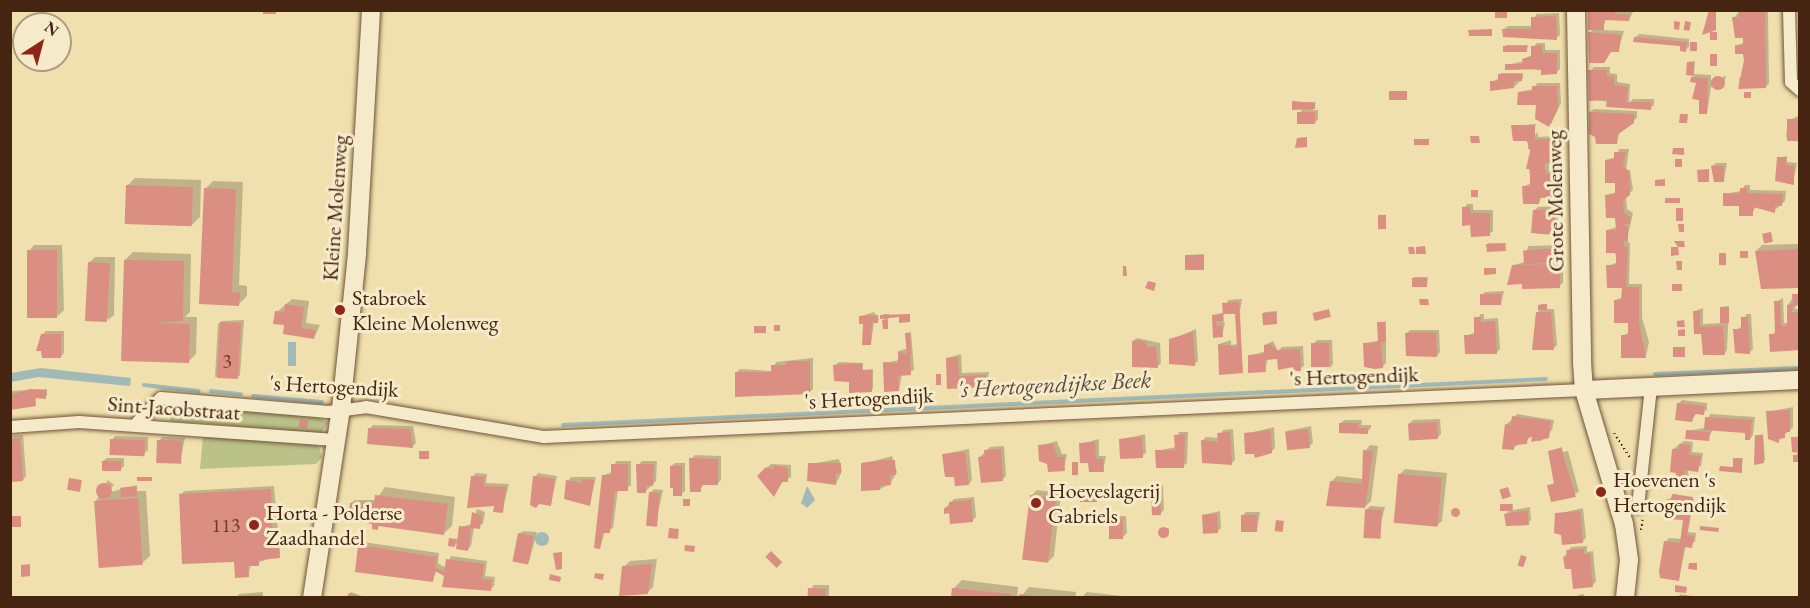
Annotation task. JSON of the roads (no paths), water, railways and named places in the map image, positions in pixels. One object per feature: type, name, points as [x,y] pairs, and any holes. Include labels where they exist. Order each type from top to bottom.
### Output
[{"type":"street","name":"Kleine Molenweg","points":[[312,597],[341,409],[357,253],[371,10]]},
{"type":"street","name":"Grote Molenweg","points":[[1576,10],[1584,390],[1624,524],[1629,560],[1625,597]]},
{"type":"street","points":[[1789,10],[1795,86]]},
{"type":"street","name":"'s Hertogendijk","points":[[135,425],[161,398],[328,412],[366,407],[544,437],[1800,380]]},
{"type":"street","points":[[1638,507],[1651,387]]},
{"type":"street","name":"Sint-Jacobstraat","points":[[10,427],[79,422],[335,440]]},
{"type":"water","points":[[288,342],[296,342],[296,366],[288,366]]},
{"type":"water","points":[[41,368],[131,378],[130,386],[38,377],[11,382],[11,373]]},
{"type":"water","points":[[807,486],[815,500],[807,508],[801,503]]},
{"type":"water","points":[[539,532],[545,532],[549,539],[545,546],[539,546],[535,542],[535,536]]},
{"type":"waterway","name":"'s Hertogendijkse Beek","points":[[1655,374],[1800,368]]},
{"type":"waterway","name":"'s Hertogendijkse Beek","points":[[563,425],[1546,379]]},
{"type":"waterway","name":"'s Hertogendijkse Beek","points":[[144,385],[199,391]]},
{"type":"waterway","name":"'s Hertogendijkse Beek","points":[[211,391],[241,394]]},
{"type":"waterway","name":"'s Hertogendijkse Beek","points":[[253,396],[322,402]]},
{"type":"place","name":"Stabroek Kleine Molenweg","points":[[340,310]]},
{"type":"place","name":"Hoevenen 's Hertogendijk","points":[[1601,492]]},
{"type":"place","name":"Hoeveslagerij Gabriels","points":[[1036,503]]},
{"type":"place","name":"Horta - Polderse Zaadhandel","points":[[254,525]]}]
